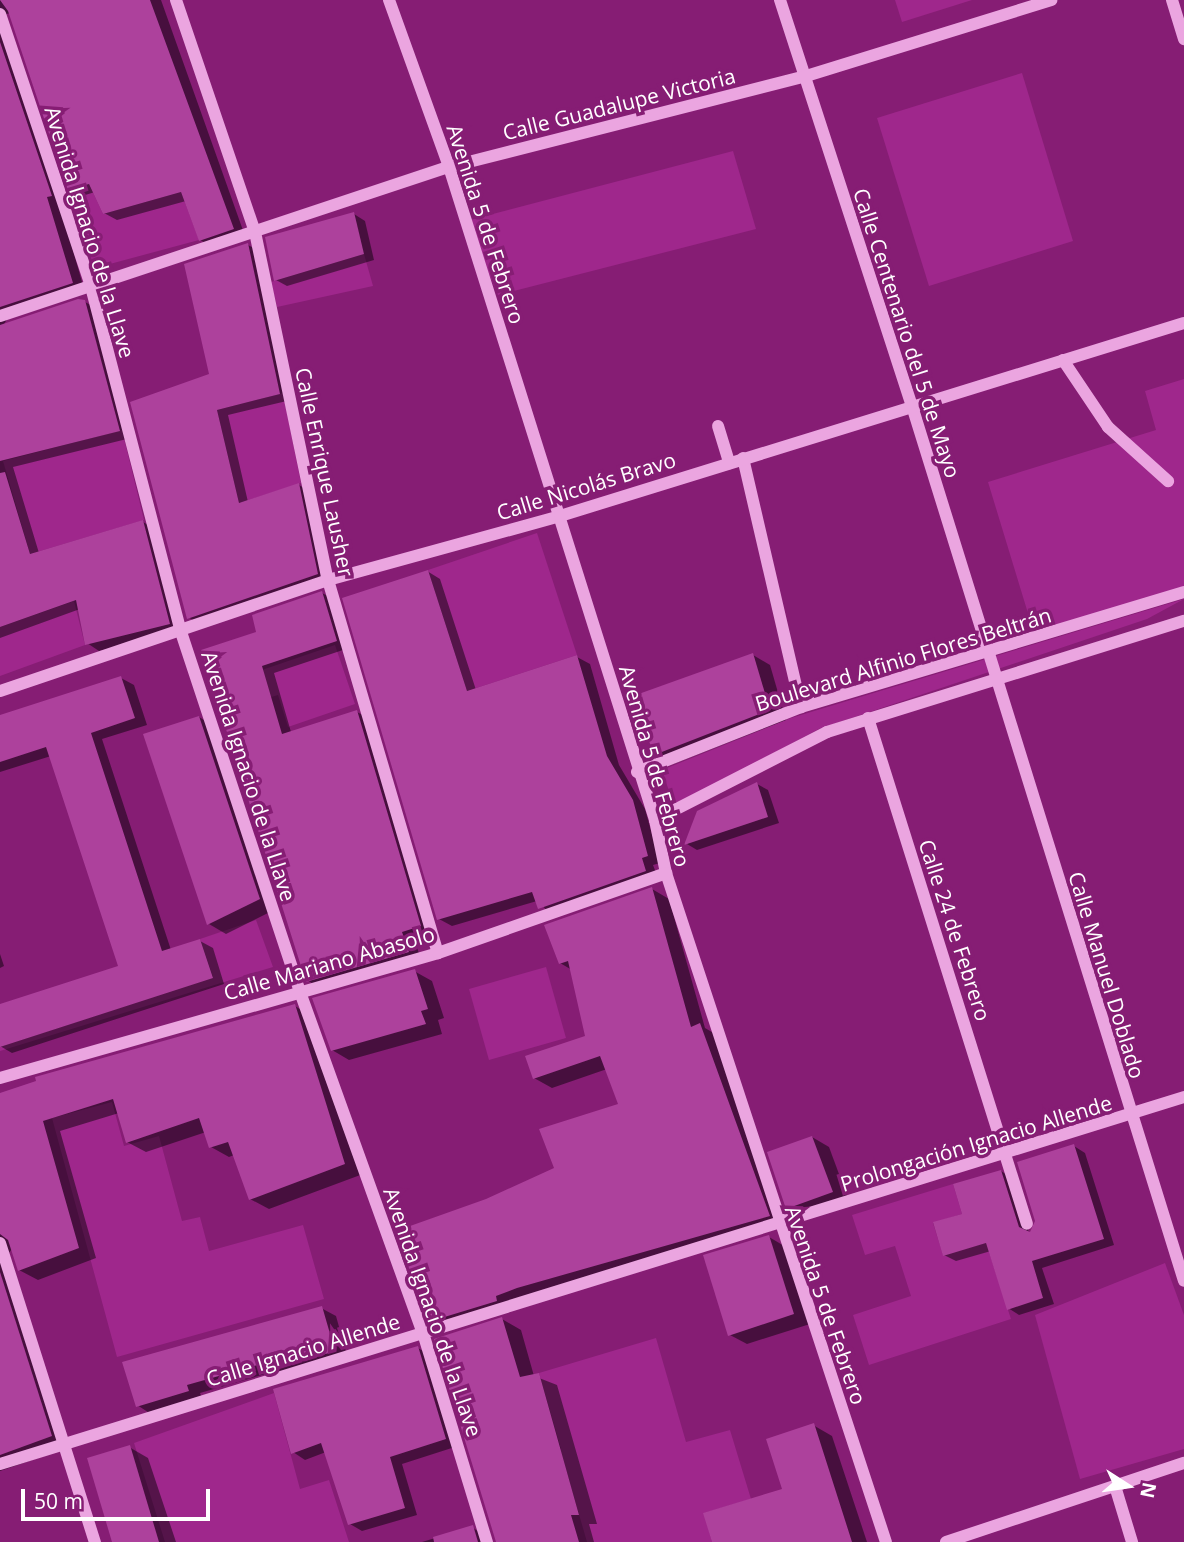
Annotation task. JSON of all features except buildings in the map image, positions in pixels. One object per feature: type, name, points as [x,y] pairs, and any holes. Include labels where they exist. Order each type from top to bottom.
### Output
[{"type":"street","name":"Calle Enrique Lausher","points":[[176,0],[255,232],[328,580],[438,953]]},
{"type":"street","name":"Avenida 5 de Febrero","points":[[389,0],[449,167],[560,516],[637,772],[655,820],[666,873],[779,1225],[886,1542]]},
{"type":"street","name":"Calle Centenario del 5 de Mayo","points":[[780,0],[912,406],[995,679]]},
{"type":"street","name":"Calle Guadalupe Victoria","points":[[0,316],[90,283],[255,232],[449,167],[803,76],[1051,0]]},
{"type":"street","points":[[1172,0],[1184,39]]},
{"type":"street","name":"Avenida Ignacio de la Llave","points":[[0,14],[90,283],[181,632],[300,992],[423,1333],[487,1542]]},
{"type":"street","name":"Calle Nicolás Bravo","points":[[0,691],[181,632],[328,580],[560,516],[1184,323]]},
{"type":"street","points":[[1063,360],[1108,427],[1168,481]]},
{"type":"street","points":[[718,426],[729,463]]},
{"type":"street","points":[[743,458],[801,707]]},
{"type":"street","name":"Boulevard Alfinio Flores Beltrán","points":[[637,772],[801,707],[1184,592]]},
{"type":"street","points":[[655,820],[827,732],[1184,621]]},
{"type":"street","name":"Calle Manuel Doblado","points":[[995,679],[1184,1281]]},
{"type":"street","name":"Calle 24 de Febrero","points":[[868,718],[1027,1224]]},
{"type":"street","name":"Calle Mariano Abasolo","points":[[0,1078],[438,953],[666,873]]},
{"type":"street","name":"Prolongación Ignacio Allende","points":[[779,1225],[1184,1097]]},
{"type":"street","name":"Calle Ignacio Allende","points":[[0,1464],[779,1225]]},
{"type":"street","points":[[0,1243],[95,1542]]},
{"type":"street","points":[[946,1542],[1184,1464]]},
{"type":"street","points":[[1115,1486],[1132,1542]]},
{"type":"shaded area","points":[[895,0],[972,0],[902,22]]},
{"type":"shaded area","points":[[1022,73],[1073,241],[929,286],[877,118]]},
{"type":"shaded area","points":[[733,151],[756,229],[498,295],[466,221]]},
{"type":"shaded area","points":[[89,184],[103,214],[181,192],[199,240],[95,268],[65,191]]},
{"type":"shaded area","points":[[364,254],[373,286],[277,307],[271,282]]},
{"type":"shaded area","points":[[1184,379],[1184,587],[1034,633],[988,482],[1156,430],[1145,391]]},
{"type":"shaded area","points":[[283,393],[301,483],[239,503],[217,410]]},
{"type":"shaded area","points":[[122,430],[144,520],[30,554],[3,461]]},
{"type":"shaded area","points":[[537,533],[577,655],[467,691],[428,570]]},
{"type":"shaded area","points":[[1184,599],[1147,619],[819,729],[674,806],[662,770],[791,718]]},
{"type":"shaded area","points":[[74,601],[85,645],[0,676],[0,627]]},
{"type":"shaded area","points":[[335,645],[355,704],[288,727],[278,695],[268,698],[259,671]]},
{"type":"shaded area","points":[[256,920],[273,967],[0,1051],[0,1047],[213,977],[200,939]]},
{"type":"shaded area","points":[[546,967],[566,1038],[489,1060],[469,989]]},
{"type":"shaded area","points":[[112,1102],[124,1146],[159,1136],[182,1221],[200,1217],[209,1251],[303,1225],[324,1299],[117,1357],[52,1118]]},
{"type":"shaded area","points":[[953,1184],[962,1214],[933,1223],[943,1255],[986,1243],[1011,1319],[869,1365],[853,1315],[911,1296],[895,1246],[865,1255],[852,1215]]},
{"type":"shaded area","points":[[1165,1263],[1184,1315],[1184,1449],[1080,1479],[1035,1315]]},
{"type":"shaded area","points":[[656,1338],[686,1442],[730,1430],[751,1499],[704,1513],[712,1542],[587,1542],[567,1473],[531,1458],[561,1449],[539,1373]]},
{"type":"shaded area","points":[[274,1393],[300,1489],[329,1480],[349,1542],[165,1542],[134,1443]]}]
